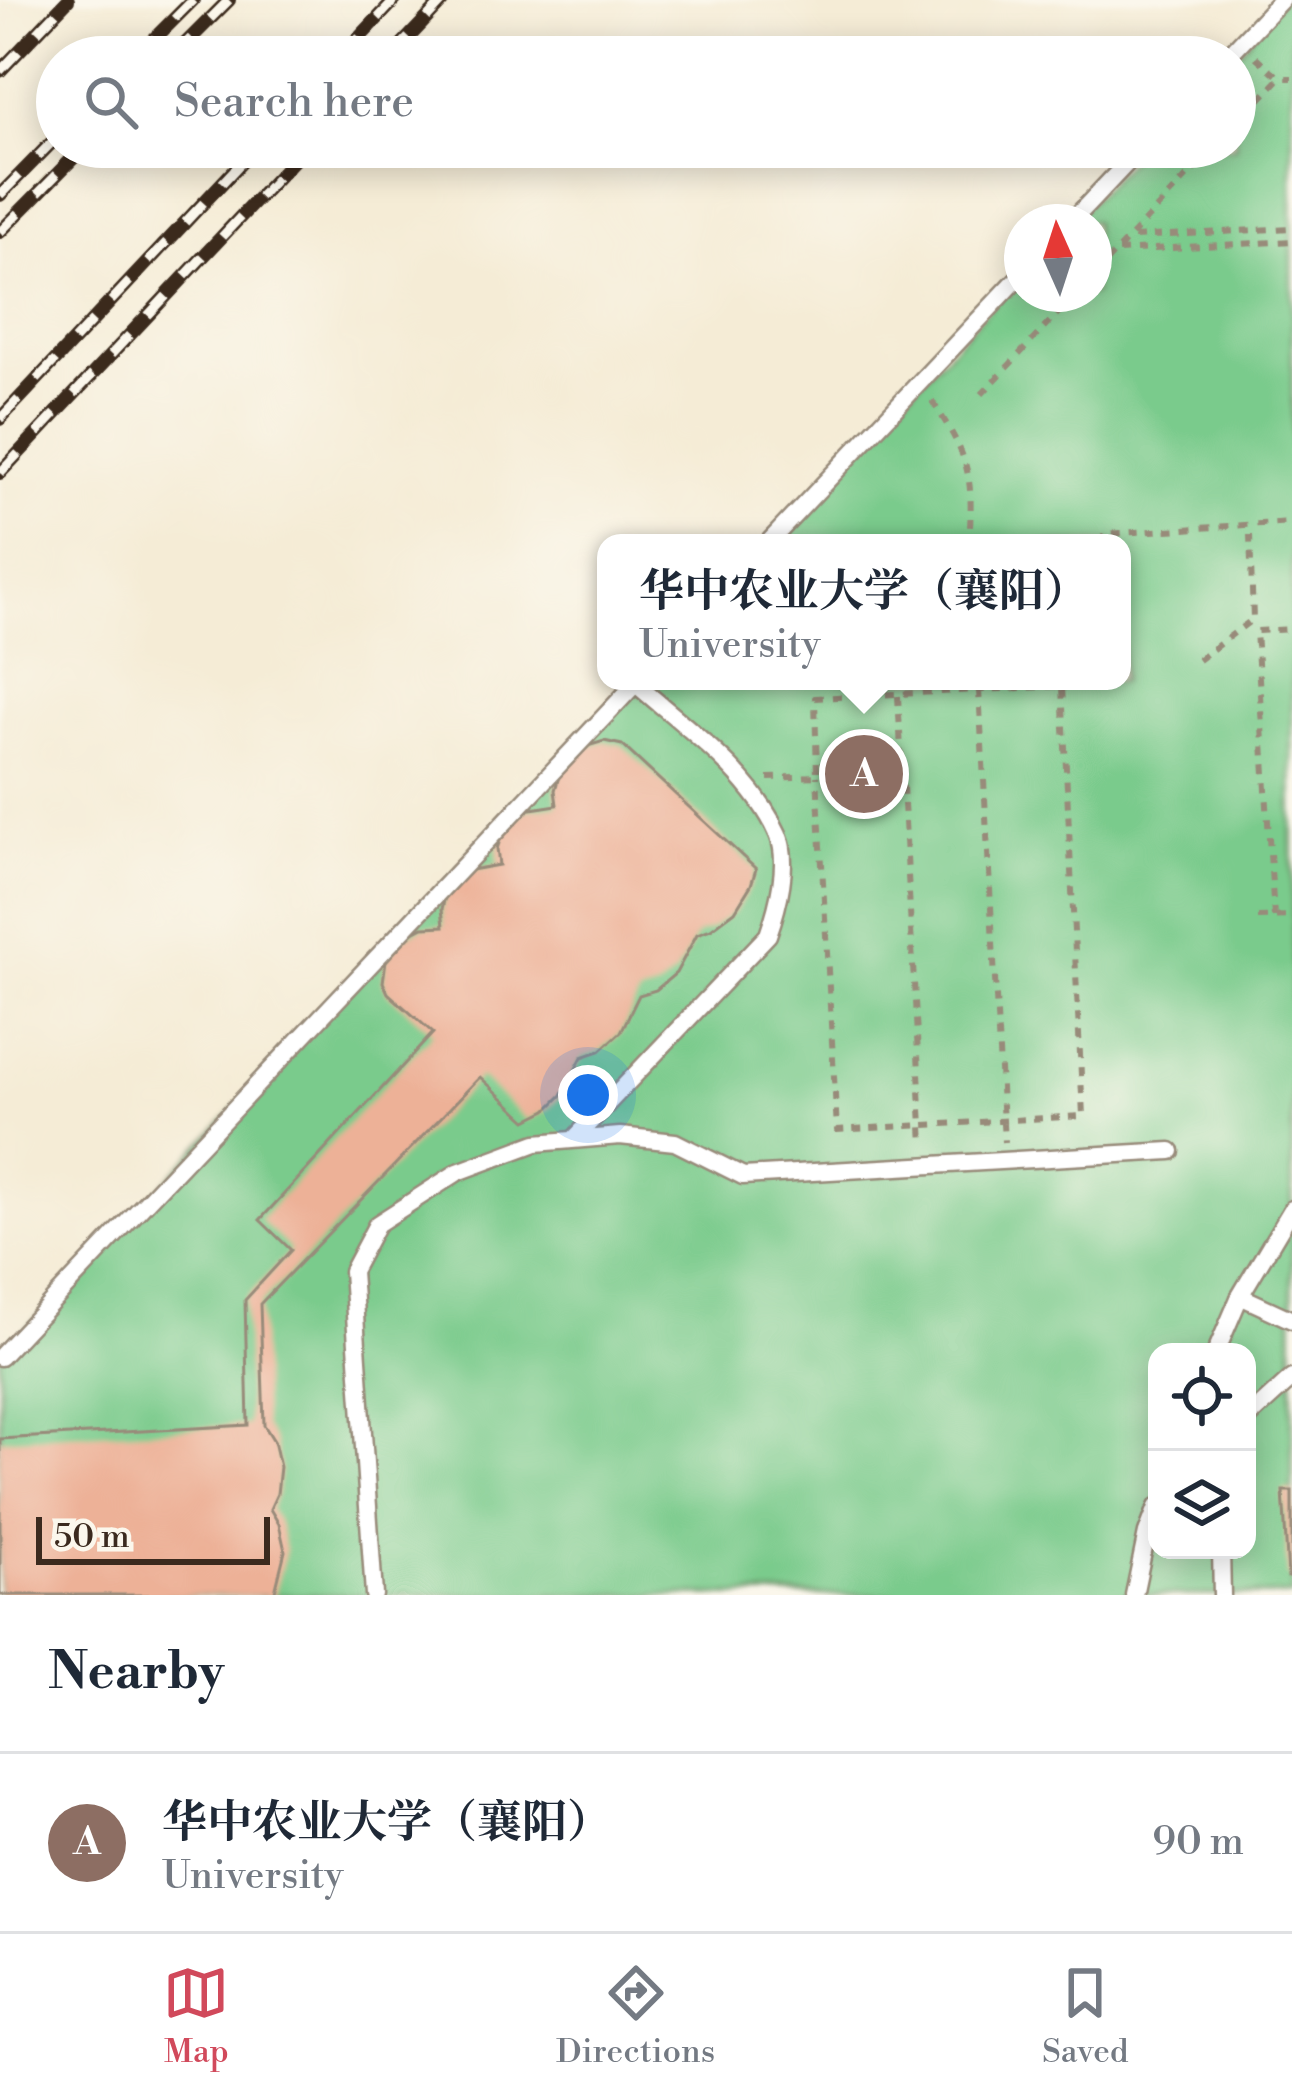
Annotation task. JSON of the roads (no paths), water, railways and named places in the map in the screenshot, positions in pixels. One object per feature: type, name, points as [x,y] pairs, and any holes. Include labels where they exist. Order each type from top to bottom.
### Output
[{"type":"lane","points":[[1247,36],[1281,0]]},
{"type":"lane","points":[[1088,204],[1122,168]]},
{"type":"lane","points":[[776,534],[1004,293]]},
{"type":"lane","points":[[0,1358],[629,690]]},
{"type":"lane","points":[[573,1140],[768,935],[782,896],[779,837],[741,780],[645,690]]},
{"type":"lane","points":[[374,1595],[352,1271],[377,1224],[458,1172],[536,1143],[620,1136],[675,1142],[743,1176],[1171,1151]]},
{"type":"lane","points":[[1220,1343],[1240,1295],[1292,1209]]},
{"type":"lane","points":[[1240,1295],[1292,1320]]},
{"type":"lane","points":[[1256,1411],[1292,1378]]},
{"type":"lane","points":[[1134,1595],[1148,1530]]},
{"type":"lane","points":[[1221,1559],[1222,1595]]},
{"type":"railway","points":[[0,71],[68,0]]},
{"type":"railway","points":[[157,36],[193,0]]},
{"type":"railway","points":[[193,36],[229,0]]},
{"type":"railway","points":[[361,36],[395,0]]},
{"type":"railway","points":[[410,36],[444,0]]},
{"type":"railway","points":[[0,195],[36,158]]},
{"type":"railway","points":[[0,232],[63,168]]},
{"type":"railway","points":[[0,419],[236,168]]},
{"type":"railway","points":[[0,473],[286,168]]},
{"type":"place","name":"华中农业大学（襄阳）","points":[[864,774]]}]
